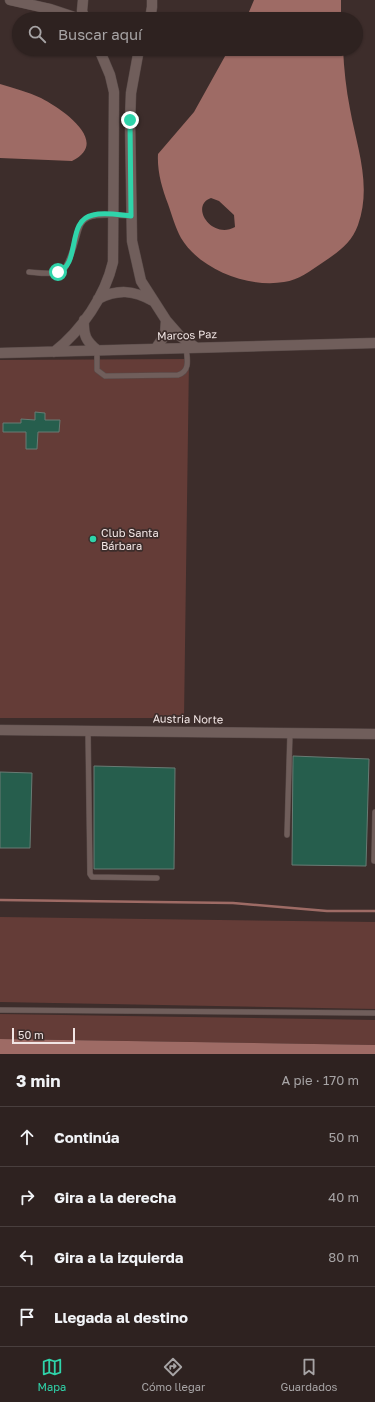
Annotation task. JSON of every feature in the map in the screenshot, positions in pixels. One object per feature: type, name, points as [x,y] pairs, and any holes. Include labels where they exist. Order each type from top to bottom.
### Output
[{"type":"street","points":[[10,0],[64,12]]},
{"type":"street","points":[[75,0],[80,12]]},
{"type":"street","points":[[82,12],[83,0]]},
{"type":"street","points":[[152,12],[154,2]]},
{"type":"street","points":[[54,352],[69,339],[98,299],[109,277],[113,262],[114,92],[110,75],[101,56]]},
{"type":"street","points":[[138,56],[131,93],[132,241],[141,281],[152,301],[166,320],[191,347]]},
{"type":"street","points":[[98,299],[110,293],[129,292],[144,296],[152,301]]},
{"type":"street","points":[[84,320],[83,332],[85,339],[97,350]]},
{"type":"street","points":[[156,348],[165,335],[166,320]]},
{"type":"street","name":"Marcos Paz","points":[[0,353],[375,343]]},
{"type":"street","name":"Austria Norte","points":[[0,730],[375,734]]},
{"type":"lane","points":[[29,272],[49,274],[61,271],[68,262],[78,230],[83,220],[93,215],[113,214],[131,216]]},
{"type":"lane","points":[[97,350],[97,370],[105,376],[178,375],[182,374],[187,366],[191,347]]},
{"type":"lane","points":[[88,730],[90,874],[92,877],[157,878]]},
{"type":"lane","points":[[287,835],[290,733]]},
{"type":"lane","points":[[374,861],[375,812]]},
{"type":"lane","points":[[0,1010],[375,1013]]},
{"type":"shaded area","points":[[254,0],[341,0],[341,12],[249,12]]},
{"type":"shaded area","points":[[225,56],[344,56],[347,94],[362,167],[364,195],[358,225],[352,237],[343,247],[309,272],[295,279],[284,282],[256,282],[226,274],[213,268],[200,259],[189,249],[181,238],[162,186],[159,173],[158,154],[194,112]],"holes":[[[211,198],[219,201],[234,215],[235,227],[226,230],[218,229],[211,226],[206,220],[202,208],[205,202]]]},
{"type":"shaded area","points":[[0,84],[41,98],[70,118],[79,126],[85,136],[87,145],[83,153],[72,161],[0,158]]},
{"type":"shaded area","name":"Club Santa Bárbara","points":[[189,359],[184,718],[0,718],[0,360]]},
{"type":"shaded area","points":[[0,917],[375,922],[375,1009],[0,1002]]},
{"type":"shaded area","points":[[0,1014],[375,1020],[375,1045],[0,1039]]},
{"type":"shaded area","points":[[0,1039],[375,1045],[375,1054],[0,1054]]},
{"type":"building","points":[[35,412],[45,413],[45,420],[60,420],[59,432],[38,432],[37,449],[26,449],[26,432],[3,432],[3,423],[21,423],[21,419],[35,420]]},
{"type":"building","points":[[293,756],[369,759],[366,866],[292,865]]},
{"type":"building","points":[[94,766],[175,768],[174,869],[94,869]]},
{"type":"building","points":[[0,772],[32,773],[30,848],[0,848]]},
{"type":"waterway","points":[[0,900],[233,903],[327,911],[375,911]]},
{"type":"place","name":"Club Santa Bárbara","points":[[93,539]]},
{"type":"route","points":[[58,272],[65,268],[68,262],[79,226],[83,220],[93,215],[113,214],[131,216],[130,120]]}]
